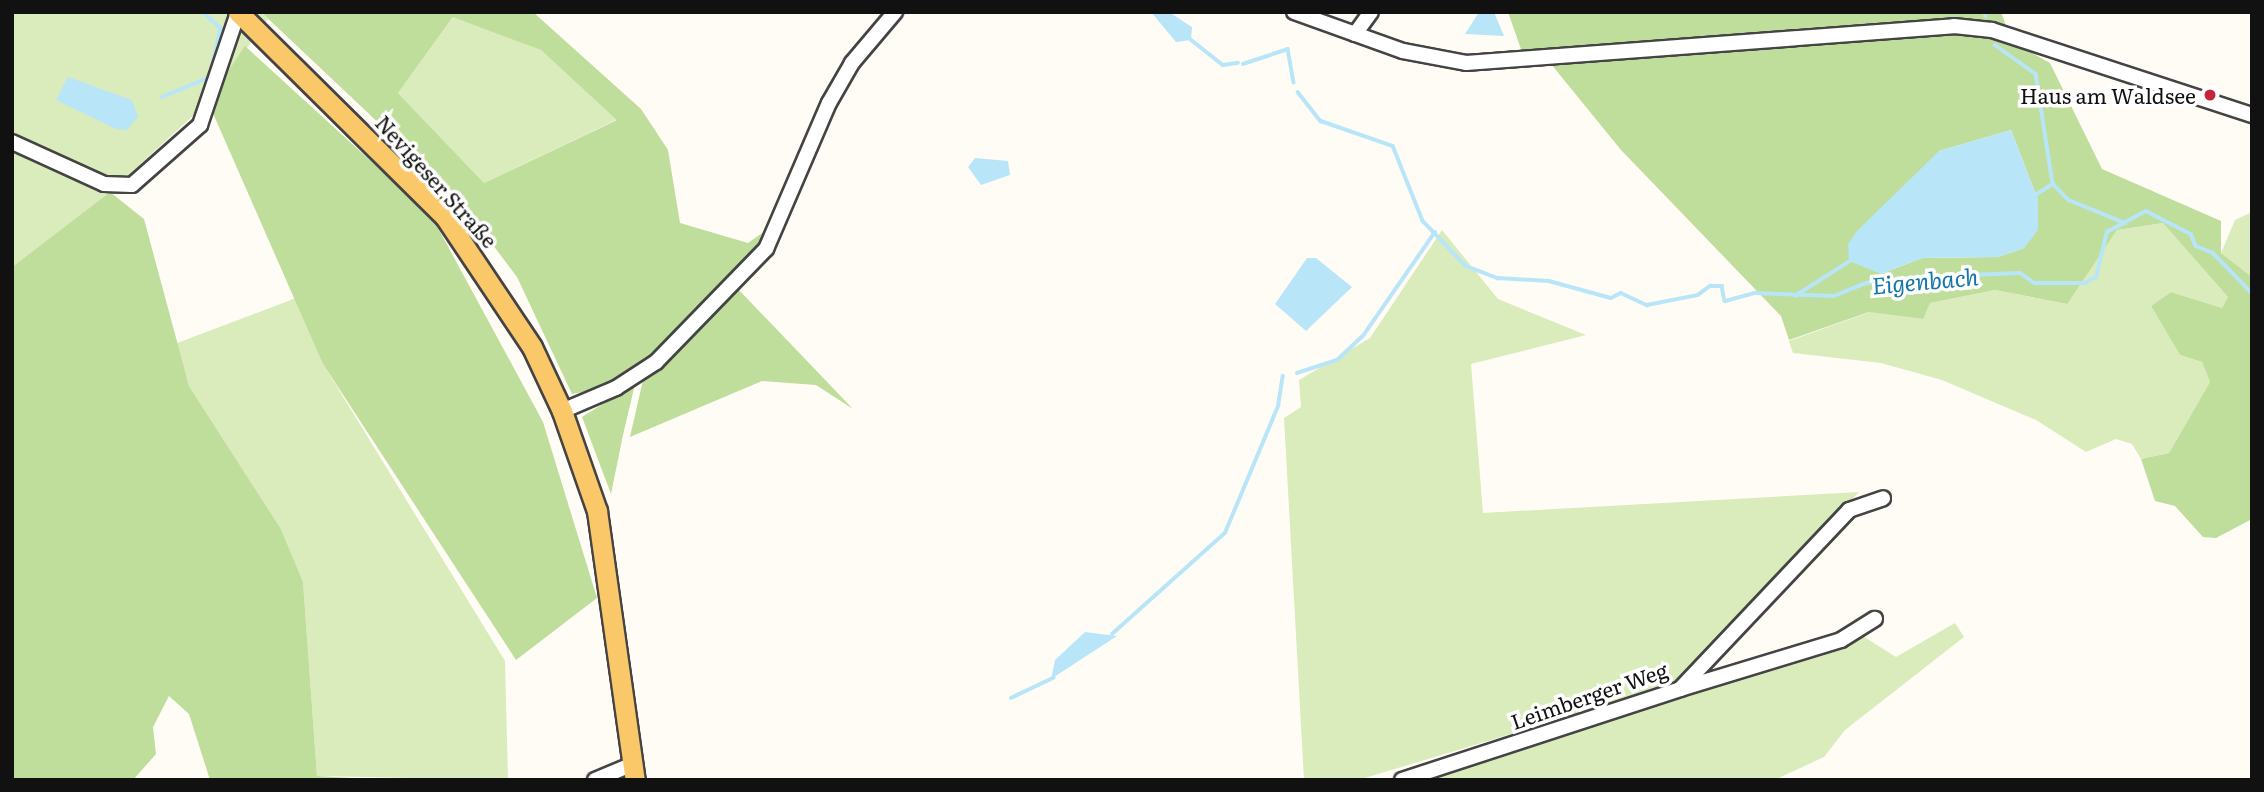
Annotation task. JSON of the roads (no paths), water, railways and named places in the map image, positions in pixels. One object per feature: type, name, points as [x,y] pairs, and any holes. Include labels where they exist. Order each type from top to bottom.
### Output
[{"type":"main road","name":"Nevigeser Straße","points":[[238,12],[445,217],[508,305],[562,411],[597,511],[634,772]]},
{"type":"street","points":[[12,142],[104,184],[132,185],[200,125],[238,12]]},
{"type":"street","points":[[562,411],[656,362],[766,249],[829,103],[852,63],[895,12]]},
{"type":"street","points":[[1294,12],[1435,60],[1500,64],[1954,26],[2024,39],[2252,115]]},
{"type":"street","points":[[1355,34],[1371,12]]},
{"type":"street","name":"Leimberger Weg","points":[[1402,780],[1680,689],[1849,510],[1883,498]]},
{"type":"street","points":[[1680,689],[1842,640],[1875,619]]},
{"type":"street","points":[[595,780],[634,772]]},
{"type":"water","points":[[1151,12],[1169,12],[1192,27],[1191,40],[1176,42]]},
{"type":"water","points":[[1479,12],[1494,12],[1504,36],[1465,34]]},
{"type":"water","points":[[68,77],[132,100],[138,117],[127,130],[116,129],[56,100]]},
{"type":"water","points":[[2011,130],[2038,200],[2038,230],[2024,248],[1998,257],[1922,258],[1881,274],[1849,261],[1848,244],[1857,231],[1939,151]]},
{"type":"water","points":[[975,158],[1008,161],[1010,175],[981,185],[968,167]]},
{"type":"water","points":[[1307,258],[1316,258],[1352,287],[1306,331],[1275,304]]},
{"type":"water","points":[[1085,632],[1117,636],[1051,679],[1055,660]]},
{"type":"waterway","name":"Eigenbach","points":[[203,12],[221,28],[212,69]]},
{"type":"waterway","points":[[1985,12],[1986,16]]},
{"type":"waterway","name":"Eigenbach","points":[[1189,38],[1223,65],[1238,63]]},
{"type":"waterway","points":[[1995,45],[2036,74],[2053,184]]},
{"type":"waterway","name":"Eigenbach","points":[[1243,64],[1288,49],[1294,82]]},
{"type":"waterway","name":"Eigenbach","points":[[162,97],[210,77]]},
{"type":"waterway","name":"Eigenbach","points":[[1298,92],[1321,121],[1393,146],[1423,221],[1466,266],[1498,278],[1549,281],[1611,298],[1621,293],[1647,305],[1698,295],[1710,286],[1722,286],[1725,301],[1755,293],[1834,296],[1867,283],[1920,277],[2020,273],[2035,283],[2085,283],[2096,277],[2107,232],[2146,211],[2191,234],[2196,246],[2213,253],[2252,293]]},
{"type":"waterway","points":[[2032,197],[2053,184],[2069,200],[2125,223]]},
{"type":"waterway","points":[[1297,373],[1337,360],[1363,336],[1435,232]]},
{"type":"waterway","points":[[1795,296],[1853,259]]},
{"type":"waterway","points":[[1112,634],[1225,533],[1278,406],[1283,376]]},
{"type":"waterway","points":[[1011,698],[1053,678]]},
{"type":"place","name":"Haus am Waldsee","points":[[2210,95]]}]
